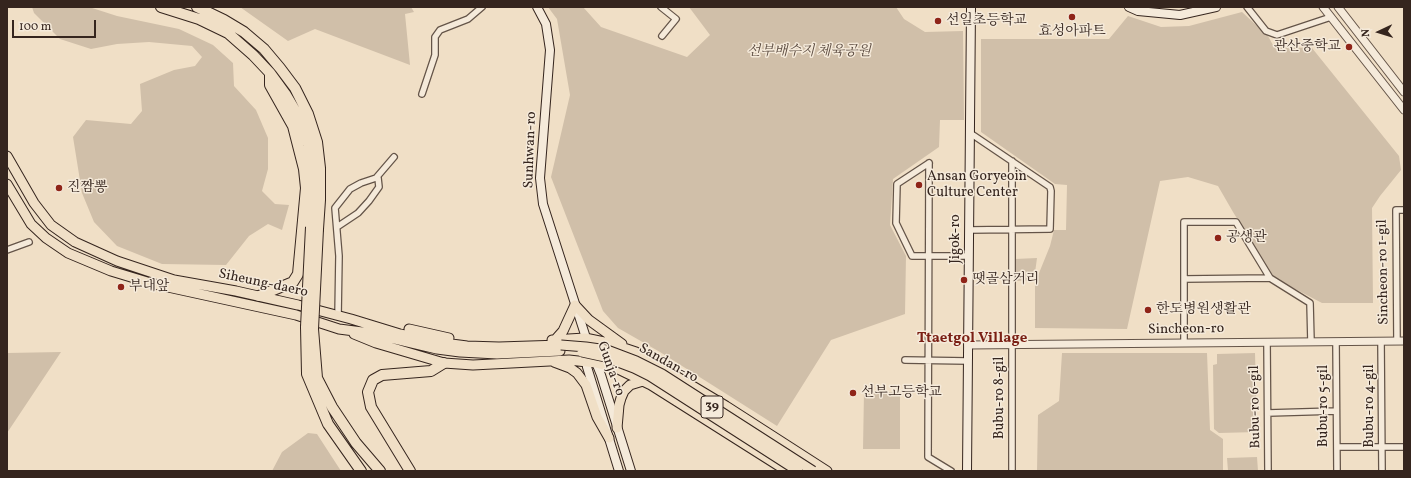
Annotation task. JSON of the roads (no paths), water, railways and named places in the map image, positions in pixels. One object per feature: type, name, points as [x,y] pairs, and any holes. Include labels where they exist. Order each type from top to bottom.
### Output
[{"type":"highway","points":[[161,7],[199,19],[228,33],[254,55],[270,73],[299,116],[308,144],[314,188],[314,228],[307,374],[328,424],[361,471]]},
{"type":"highway","points":[[197,7],[224,20],[244,32],[264,49],[295,88],[308,114],[317,142],[320,168],[320,200],[314,228]]},
{"type":"highway","points":[[258,296],[293,282],[298,274],[306,188],[304,169],[293,126],[270,86],[270,73]]},
{"type":"highway","points":[[310,328],[317,378],[332,407],[356,443],[380,471]]},
{"type":"highway","points":[[410,471],[371,407],[368,392],[373,380],[382,375],[431,371],[444,363]]},
{"type":"main road","name":"Sunhwan-ro","points":[[537,7],[546,24],[550,50],[540,178],[543,204],[585,338]]},
{"type":"main road","name":"Jigok-ro","points":[[967,471],[971,7]]},
{"type":"main road","points":[[1129,7],[1138,11],[1180,15],[1216,7]]},
{"type":"main road","name":"Siheung-daero","points":[[7,156],[34,203],[51,225],[75,242],[117,261],[174,280],[258,296],[351,319],[372,329],[437,349],[497,354],[559,345]]},
{"type":"main road","name":"Siheung-daero","points":[[7,184],[31,224],[46,238],[68,253],[111,271],[154,284],[296,314],[339,329],[372,329]]},
{"type":"main road","points":[[559,345],[563,331],[575,305],[596,325],[638,353],[726,406],[826,471]]},
{"type":"main road","points":[[351,319],[368,319],[451,338],[494,342],[531,339],[559,345],[585,338],[610,343],[638,353]]},
{"type":"main road","points":[[339,329],[376,343],[444,363],[473,365],[569,360],[596,363],[618,369]]},
{"type":"main road","name":"Gunja-ro","points":[[585,338],[586,362],[619,471]]},
{"type":"main road","name":"Gunja-ro","points":[[585,338],[604,384],[631,471]]},
{"type":"main road","points":[[553,361],[560,358],[564,354],[563,344],[559,340],[559,345]]},
{"type":"main road","name":"Sandan-ro","points":[[559,345],[579,351],[606,353],[636,361],[662,374],[813,471]]},
{"type":"main road","points":[[625,349],[615,349],[610,357],[612,366],[643,381],[787,471]]},
{"type":"main road","name":"Sandan-ro","points":[[606,353],[650,376],[798,471]]},
{"type":"main road","points":[[553,361],[570,368],[577,373],[586,385],[597,417],[609,438]]},
{"type":"main road","points":[[594,387],[594,383],[597,381],[601,381],[604,384]]},
{"type":"main road","points":[[617,428],[619,406],[624,392],[630,385],[643,381]]},
{"type":"street","points":[[422,94],[435,55],[435,37],[440,30],[468,20],[482,7]]},
{"type":"street","points":[[662,7],[676,19],[662,36]]},
{"type":"street","points":[[1247,7],[1266,31],[1277,35],[1331,17]]},
{"type":"street","points":[[1323,7],[1404,110]]},
{"type":"street","points":[[1338,7],[1404,92]]},
{"type":"street","points":[[969,230],[1050,229],[1050,187],[970,132]]},
{"type":"street","points":[[338,316],[339,256],[338,227],[335,208],[350,189],[361,183],[376,178],[394,157]]},
{"type":"street","name":"Bubu-ro 8-gil","points":[[1012,161],[1012,471]]},
{"type":"street","points":[[951,471],[928,457],[928,256],[929,163],[897,184],[896,223],[912,256],[928,256],[969,256]]},
{"type":"street","points":[[338,227],[358,212],[369,201],[379,186],[378,178]]},
{"type":"street","name":"Sincheon-ro 1-gil","points":[[1401,341],[1396,210],[1404,210]]},
{"type":"street","points":[[1184,343],[1184,222],[1236,222],[1270,278],[1310,303],[1312,342]]},
{"type":"street","points":[[7,250],[29,242]]},
{"type":"street","points":[[1184,279],[1270,278]]},
{"type":"street","name":"Bubu-ro 4-gil","points":[[1381,341],[1382,471]]},
{"type":"street","name":"Sincheon-ro","points":[[968,345],[1401,341]]},
{"type":"street","name":"Bubu-ro 6-gil","points":[[1267,342],[1268,471]]},
{"type":"street","name":"Bubu-ro 5-gil","points":[[1336,342],[1337,471]]},
{"type":"street","points":[[905,360],[968,361]]},
{"type":"street","points":[[1268,413],[1336,411]]},
{"type":"street","points":[[1336,447],[1404,447]]},
{"type":"place","name":"효성아파트","points":[[1072,17]]},
{"type":"place","name":"선일초등학교","points":[[938,21]]},
{"type":"place","name":"관산중학교","points":[[1349,47]]},
{"type":"place","name":"Ansan Goryeoin Culture Center","points":[[919,185]]},
{"type":"place","name":"진짬뽕","points":[[59,188]]},
{"type":"place","name":"공생관","points":[[1218,238]]},
{"type":"place","name":"땟골삼거리","points":[[964,280]]},
{"type":"place","name":"부대앞","points":[[121,287]]},
{"type":"place","name":"한도병원생활관","points":[[1148,310]]},
{"type":"place","name":"선부고등학교","points":[[853,393]]},
{"type":"district","name":"Ttaetgol Village","points":[[972,339]]},
{"type":"park label","name":"선부배수지 체육공원","points":[[809,52]]}]
